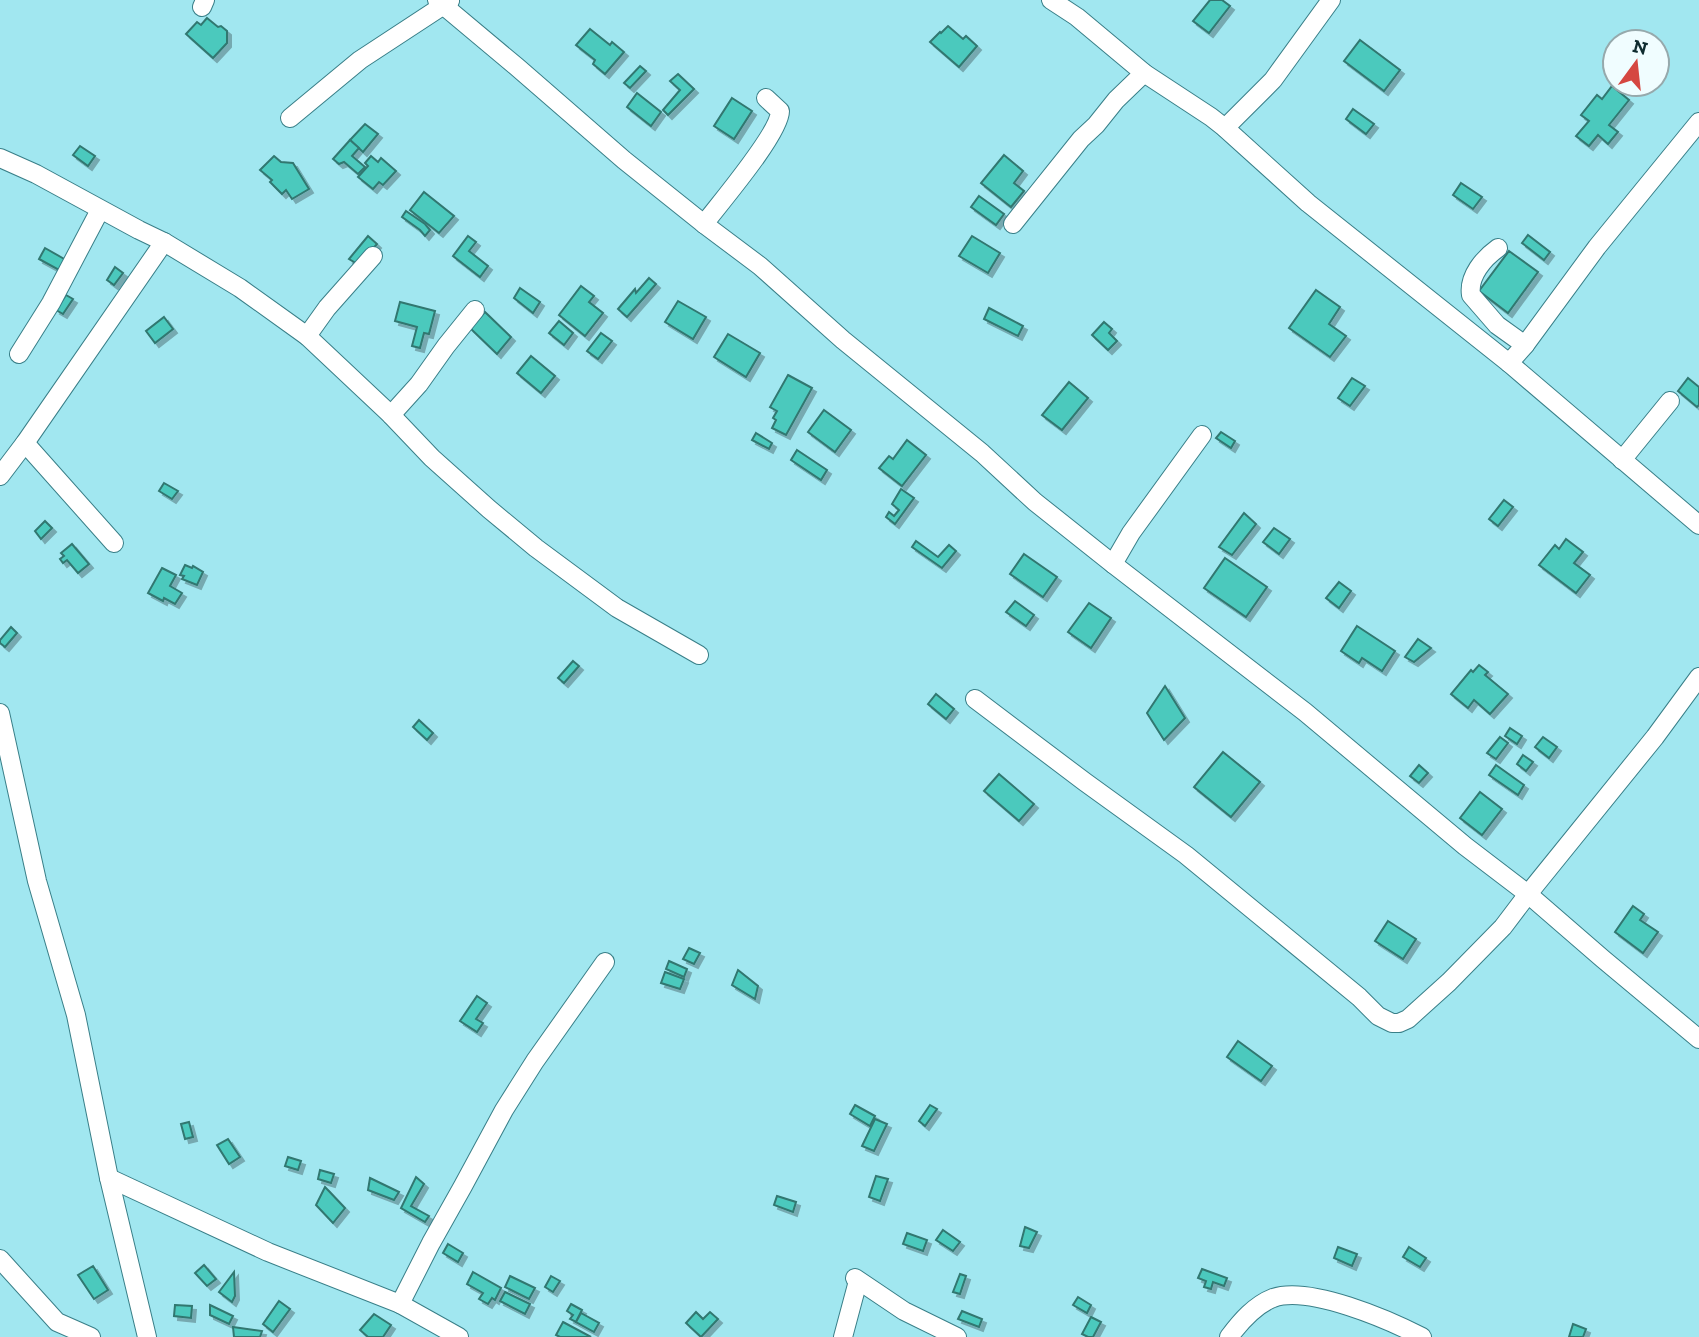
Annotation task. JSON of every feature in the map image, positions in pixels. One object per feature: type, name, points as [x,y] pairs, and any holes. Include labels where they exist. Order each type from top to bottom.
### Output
[{"type":"street","points":[[1051,0],[1077,17],[1144,73],[1226,128],[1308,203],[1509,363],[1699,525]]},
{"type":"street","points":[[1226,128],[1273,80],[1331,0]]},
{"type":"street","points":[[290,118],[360,60],[444,2],[624,160],[760,265],[844,340],[982,453],[1035,502],[1305,712],[1465,846],[1528,894],[1699,1039]]},
{"type":"street","points":[[1013,223],[1116,100],[1144,73]]},
{"type":"street","points":[[704,224],[743,175],[778,122],[780,111],[765,98]]},
{"type":"street","points":[[1509,363],[1597,247],[1699,122]]},
{"type":"street","points":[[0,158],[36,174],[164,242],[240,288],[307,337],[391,415],[432,458],[537,548],[617,608],[699,655]]},
{"type":"street","points":[[19,354],[51,303],[100,210]]},
{"type":"street","points":[[0,476],[164,242]]},
{"type":"street","points":[[1498,247],[1477,269],[1469,289],[1471,295],[1497,325],[1525,345]]},
{"type":"street","points":[[307,337],[327,308],[373,256]]},
{"type":"street","points":[[391,415],[419,384],[475,310]]},
{"type":"street","points":[[1622,460],[1670,401]]},
{"type":"street","points":[[1113,565],[1131,533],[1202,435]]},
{"type":"street","points":[[25,443],[114,543]]},
{"type":"street","points":[[975,699],[1185,855],[1359,997],[1378,1016],[1392,1023],[1408,1019],[1503,927],[1655,737],[1699,677]]},
{"type":"street","points":[[0,713],[37,881],[76,1015],[109,1178],[147,1337]]},
{"type":"street","points":[[400,1304],[503,1110],[605,962]]},
{"type":"street","points":[[109,1178],[268,1252],[400,1304],[453,1336]]},
{"type":"street","points":[[0,1259],[57,1322],[91,1337]]},
{"type":"street","points":[[843,1337],[856,1279],[904,1311],[957,1337]]},
{"type":"street","points":[[1229,1337],[1261,1304],[1276,1297],[1290,1295],[1334,1302],[1374,1315],[1422,1337]]},
{"type":"building","points":[[1210,0],[1222,0],[1230,6],[1209,33],[1193,21]]},
{"type":"building","points":[[207,18],[227,31],[227,43],[213,58],[186,34],[197,22],[201,25]]},
{"type":"building","points":[[948,26],[963,39],[966,36],[977,46],[959,67],[930,42]]},
{"type":"building","points":[[590,29],[624,52],[605,74],[593,64],[595,60],[576,45]]},
{"type":"building","points":[[1360,40],[1400,70],[1384,91],[1344,61]]},
{"type":"building","points":[[640,66],[646,71],[630,88],[624,83]]},
{"type":"building","points":[[678,74],[694,89],[668,115],[663,110],[680,90],[670,81]]},
{"type":"building","points":[[637,93],[661,112],[651,126],[627,107]]},
{"type":"building","points":[[1597,95],[1602,99],[1629,100],[1609,125],[1618,132],[1608,144],[1598,135],[1589,146],[1576,136],[1589,121],[1581,115]]},
{"type":"building","points":[[732,98],[752,111],[734,139],[714,126]]},
{"type":"building","points":[[1353,109],[1374,124],[1366,134],[1346,119]]},
{"type":"building","points":[[365,124],[378,134],[363,152],[350,140]]},
{"type":"building","points":[[350,140],[359,148],[352,156],[365,167],[358,174],[344,162],[339,164],[333,159]]},
{"type":"building","points":[[80,146],[95,156],[88,166],[73,155]]},
{"type":"building","points":[[1004,155],[1023,171],[1014,183],[1024,191],[1011,207],[981,183]]},
{"type":"building","points":[[274,156],[281,162],[293,163],[309,189],[292,199],[286,190],[282,194],[260,170]]},
{"type":"building","points":[[371,156],[378,162],[381,158],[396,171],[383,185],[379,182],[373,189],[358,177],[368,166],[365,163]]},
{"type":"building","points":[[1461,183],[1482,197],[1473,209],[1453,195]]},
{"type":"building","points":[[424,192],[454,216],[439,233],[410,210]]},
{"type":"building","points":[[979,196],[1004,214],[996,225],[971,207]]},
{"type":"building","points":[[406,211],[430,230],[425,236],[402,217]]},
{"type":"building","points":[[1528,235],[1550,252],[1544,260],[1522,243]]},
{"type":"building","points":[[368,236],[377,244],[359,265],[349,259]]},
{"type":"building","points":[[468,236],[476,242],[469,251],[488,266],[480,277],[453,256]]},
{"type":"building","points":[[972,236],[1000,253],[988,273],[959,256]]},
{"type":"building","points":[[45,248],[66,260],[59,270],[39,259]]},
{"type":"building","points":[[1509,251],[1538,272],[1508,313],[1479,291]]},
{"type":"building","points":[[115,267],[123,273],[114,285],[107,280]]},
{"type":"building","points":[[649,278],[656,284],[627,317],[618,309],[635,289],[636,293]]},
{"type":"building","points":[[581,286],[594,296],[589,302],[603,313],[585,336],[559,315]]},
{"type":"building","points":[[520,288],[540,302],[533,313],[514,298]]},
{"type":"building","points":[[1316,290],[1340,307],[1329,324],[1346,336],[1330,357],[1289,328]]},
{"type":"building","points":[[66,295],[73,299],[63,314],[56,310]]},
{"type":"building","points":[[678,301],[706,317],[693,339],[665,322]]},
{"type":"building","points":[[400,302],[435,311],[429,334],[424,333],[420,348],[412,346],[417,327],[395,321]]},
{"type":"building","points":[[989,308],[1023,326],[1018,336],[984,319]]},
{"type":"building","points":[[485,312],[511,337],[497,354],[470,328]]},
{"type":"building","points":[[164,317],[173,329],[155,343],[146,331]]},
{"type":"building","points":[[559,321],[573,333],[564,345],[549,333]]},
{"type":"building","points":[[1104,322],[1112,329],[1109,333],[1117,341],[1108,350],[1092,335]]},
{"type":"building","points":[[601,333],[612,341],[598,359],[587,351]]},
{"type":"building","points":[[728,334],[760,353],[746,377],[714,357]]},
{"type":"building","points":[[531,356],[555,376],[541,393],[517,373]]},
{"type":"building","points":[[788,375],[812,388],[786,435],[772,428],[777,411],[770,407]]},
{"type":"building","points":[[1352,378],[1365,386],[1350,406],[1338,398]]},
{"type":"building","points":[[1688,378],[1699,387],[1697,407],[1678,391]]},
{"type":"building","points":[[1069,382],[1088,398],[1062,430],[1042,415]]},
{"type":"building","points":[[824,410],[851,430],[835,452],[808,432]]},
{"type":"building","points":[[1221,432],[1235,441],[1231,448],[1216,438]]},
{"type":"building","points":[[756,433],[772,443],[769,449],[752,440]]},
{"type":"building","points":[[907,440],[926,455],[902,486],[879,468],[889,456],[893,459]]},
{"type":"building","points":[[797,450],[827,470],[821,480],[791,460]]},
{"type":"building","points":[[164,483],[178,491],[172,499],[159,491]]},
{"type":"building","points":[[901,489],[914,498],[895,524],[886,517],[889,512],[894,516],[899,510],[892,504]]},
{"type":"building","points":[[1504,500],[1513,507],[1498,526],[1489,519]]},
{"type":"building","points":[[1244,513],[1256,524],[1232,555],[1219,547]]},
{"type":"building","points":[[45,521],[52,528],[41,539],[35,531]]},
{"type":"building","points":[[1274,528],[1290,539],[1279,554],[1263,542]]},
{"type":"building","points":[[1566,539],[1583,552],[1574,563],[1590,575],[1576,593],[1539,565],[1555,545],[1559,549]]},
{"type":"building","points":[[916,541],[938,557],[949,545],[956,551],[942,568],[912,547]]},
{"type":"building","points":[[72,544],[89,564],[78,573],[67,560],[63,563],[60,559],[64,556],[61,553]]},
{"type":"building","points":[[1024,554],[1057,577],[1043,597],[1010,574]]},
{"type":"building","points":[[1225,558],[1267,587],[1246,617],[1204,588]]},
{"type":"building","points":[[185,565],[203,572],[197,585],[182,579],[184,576],[180,575]]},
{"type":"building","points":[[162,568],[176,575],[170,586],[182,593],[175,604],[148,593]]},
{"type":"building","points":[[1339,582],[1351,591],[1339,608],[1326,598]]},
{"type":"building","points":[[1015,601],[1034,615],[1026,626],[1006,612]]},
{"type":"building","points":[[1089,603],[1111,618],[1091,648],[1068,632]]},
{"type":"building","points":[[1357,626],[1395,651],[1382,671],[1362,658],[1359,663],[1341,651]]},
{"type":"building","points":[[11,627],[17,633],[5,647],[0,640]]},
{"type":"building","points":[[1418,639],[1431,648],[1414,662],[1405,657]]},
{"type":"building","points":[[573,661],[579,666],[564,683],[558,678]]},
{"type":"building","points":[[1479,665],[1488,672],[1485,675],[1508,694],[1490,714],[1474,700],[1468,708],[1451,694],[1471,670],[1473,672]]},
{"type":"building","points":[[1165,686],[1185,718],[1164,740],[1147,713]]},
{"type":"building","points":[[936,694],[954,709],[946,719],[928,704]]},
{"type":"building","points":[[419,720],[433,733],[427,740],[413,727]]},
{"type":"building","points":[[1510,728],[1522,736],[1517,744],[1505,736]]},
{"type":"building","points":[[1500,737],[1508,743],[1496,759],[1487,753]]},
{"type":"building","points":[[1543,737],[1557,747],[1549,758],[1535,747]]},
{"type":"building","points":[[1223,752],[1260,782],[1231,817],[1194,787]]},
{"type":"building","points":[[1523,755],[1533,762],[1526,771],[1517,764]]},
{"type":"building","points":[[1419,765],[1428,773],[1419,783],[1410,776]]},
{"type":"building","points":[[1496,765],[1524,785],[1518,795],[1489,775]]},
{"type":"building","points":[[999,774],[1034,804],[1019,821],[984,791]]},
{"type":"building","points":[[1480,792],[1502,809],[1482,835],[1460,818]]},
{"type":"building","points":[[1633,906],[1644,914],[1640,920],[1658,932],[1643,953],[1615,932]]},
{"type":"building","points":[[1388,921],[1416,939],[1403,959],[1375,941]]},
{"type":"building","points":[[689,948],[700,953],[694,964],[683,959]]},
{"type":"building","points":[[669,961],[687,969],[684,977],[666,969]]},
{"type":"building","points":[[738,970],[758,986],[755,999],[732,985]]},
{"type":"building","points":[[665,972],[684,979],[680,989],[661,983]]},
{"type":"building","points":[[477,996],[487,1003],[476,1019],[483,1023],[477,1032],[460,1021]]},
{"type":"building","points":[[1238,1041],[1272,1066],[1261,1081],[1227,1057]]},
{"type":"building","points":[[855,1105],[875,1116],[870,1126],[850,1114]]},
{"type":"building","points":[[930,1105],[937,1109],[925,1126],[919,1121]]},
{"type":"building","points":[[875,1119],[887,1124],[874,1151],[862,1146]]},
{"type":"building","points":[[189,1122],[193,1137],[185,1139],[181,1124]]},
{"type":"building","points":[[228,1139],[240,1157],[229,1164],[217,1145]]},
{"type":"building","points":[[288,1157],[301,1161],[298,1170],[285,1166]]},
{"type":"building","points":[[320,1170],[334,1174],[331,1183],[318,1179]]},
{"type":"building","points":[[876,1176],[888,1179],[880,1201],[869,1197]]},
{"type":"building","points":[[416,1177],[424,1184],[411,1206],[429,1216],[425,1222],[401,1208]]},
{"type":"building","points":[[370,1178],[399,1192],[394,1200],[368,1190]]},
{"type":"building","points":[[325,1187],[345,1208],[333,1223],[316,1205]]},
{"type":"building","points":[[777,1196],[796,1202],[793,1212],[774,1205]]},
{"type":"building","points":[[1025,1227],[1037,1232],[1029,1248],[1020,1246]]},
{"type":"building","points":[[943,1230],[960,1242],[953,1251],[936,1240]]},
{"type":"building","points":[[907,1233],[927,1240],[923,1251],[903,1244]]},
{"type":"building","points":[[448,1244],[463,1253],[458,1262],[443,1253]]},
{"type":"building","points":[[1338,1247],[1357,1254],[1352,1266],[1334,1258]]},
{"type":"building","points":[[1409,1247],[1426,1258],[1420,1267],[1403,1257]]},
{"type":"building","points":[[204,1265],[216,1279],[207,1286],[195,1273]]},
{"type":"building","points":[[93,1266],[108,1290],[94,1299],[78,1275]]},
{"type":"building","points":[[1202,1269],[1227,1278],[1224,1286],[1213,1282],[1211,1289],[1204,1287],[1206,1281],[1198,1278]]},
{"type":"building","points":[[234,1272],[235,1296],[232,1302],[219,1292]]},
{"type":"building","points":[[473,1272],[501,1288],[495,1300],[492,1298],[488,1304],[479,1299],[483,1293],[467,1284]]},
{"type":"building","points":[[960,1274],[966,1276],[960,1294],[953,1292]]},
{"type":"building","points":[[510,1276],[535,1288],[529,1299],[505,1287]]},
{"type":"building","points":[[551,1276],[560,1281],[553,1292],[545,1287]]},
{"type":"building","points":[[505,1292],[530,1304],[525,1314],[500,1301]]},
{"type":"building","points":[[1078,1297],[1091,1305],[1087,1313],[1073,1305]]},
{"type":"building","points":[[279,1301],[290,1309],[273,1332],[263,1324]]},
{"type":"building","points":[[571,1304],[582,1310],[576,1322],[570,1319],[573,1315],[567,1311]]},
{"type":"building","points":[[175,1305],[192,1306],[191,1318],[174,1316]]},
{"type":"building","points":[[210,1305],[233,1316],[229,1324],[210,1315]]},
{"type":"building","points":[[962,1311],[982,1319],[979,1327],[958,1319]]},
{"type":"building","points":[[696,1312],[703,1319],[710,1312],[718,1319],[701,1337],[686,1323]]},
{"type":"building","points":[[581,1313],[599,1323],[594,1332],[576,1322]]},
{"type":"building","points":[[374,1314],[391,1325],[383,1337],[368,1337],[360,1330]]},
{"type":"building","points":[[1091,1317],[1101,1322],[1093,1337],[1088,1337],[1082,1334]]},
{"type":"building","points":[[563,1322],[591,1337],[556,1335]]},
{"type":"building","points":[[1573,1324],[1586,1329],[1583,1337],[1569,1337]]},
{"type":"building","points":[[233,1327],[262,1331],[260,1337],[234,1337]]}]
